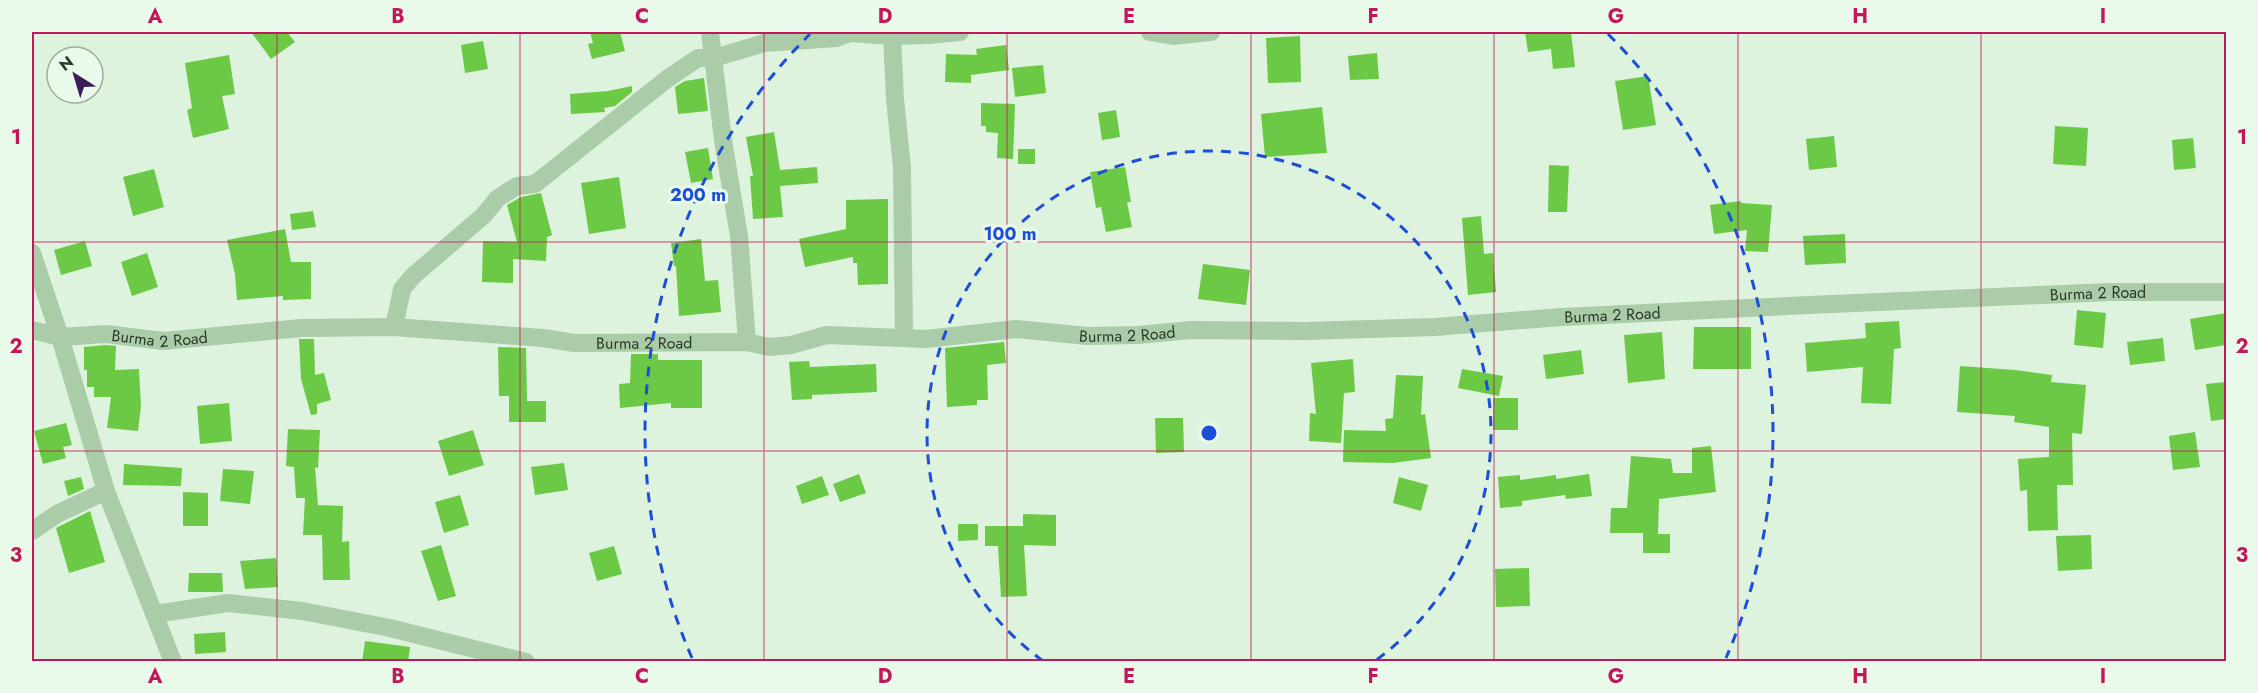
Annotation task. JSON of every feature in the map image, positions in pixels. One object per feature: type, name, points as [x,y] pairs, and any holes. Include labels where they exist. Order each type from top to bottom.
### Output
[{"type":"street","points":[[710,32],[723,140],[739,236],[747,342]]},
{"type":"street","points":[[394,327],[402,289],[413,276],[483,216],[498,198],[517,186],[535,184],[667,79],[698,58],[714,58],[764,43],[836,38],[849,33],[928,35],[960,32]]},
{"type":"street","points":[[1150,32],[1173,36],[1211,32]]},
{"type":"street","points":[[892,34],[895,99],[902,167],[904,337]]},
{"type":"street","points":[[32,253],[106,491],[172,662]]},
{"type":"street","name":"Burma 2 Road","points":[[32,330],[60,337],[106,334],[163,341],[301,328],[394,327],[543,338],[574,343],[747,342],[769,347],[791,345],[827,334],[864,338],[926,339],[1016,329],[1087,336],[1138,335],[1191,330],[1306,331],[2110,292],[2226,292]]},
{"type":"street","points":[[32,531],[57,514],[106,491]]},
{"type":"street","points":[[155,614],[228,603],[302,611],[390,628],[526,662]]},
{"type":"building","points":[[251,32],[287,32],[295,42],[271,59]]},
{"type":"building","points":[[590,32],[620,32],[625,51],[592,59],[588,44],[593,43]]},
{"type":"building","points":[[1525,32],[1571,32],[1575,67],[1553,69],[1551,49],[1528,52]]},
{"type":"building","points":[[1300,36],[1301,82],[1268,83],[1266,38]]},
{"type":"building","points":[[483,41],[488,69],[465,73],[461,45]]},
{"type":"building","points":[[1006,45],[1009,70],[971,75],[971,83],[945,82],[946,54],[977,55],[976,49]]},
{"type":"building","points":[[1377,53],[1379,79],[1350,80],[1348,56]]},
{"type":"building","points":[[229,55],[235,94],[222,96],[229,129],[193,138],[187,110],[192,108],[185,63]]},
{"type":"building","points":[[1043,65],[1046,93],[1015,97],[1012,68]]},
{"type":"building","points":[[1648,76],[1656,125],[1623,130],[1615,81]]},
{"type":"building","points":[[704,78],[708,111],[678,114],[675,87],[685,81]]},
{"type":"building","points":[[632,86],[632,92],[615,106],[604,108],[605,112],[571,114],[570,94],[608,91]]},
{"type":"building","points":[[981,103],[1015,104],[1013,159],[997,158],[998,133],[986,132],[986,126],[981,126]]},
{"type":"building","points":[[1322,107],[1327,153],[1265,157],[1261,114]]},
{"type":"building","points":[[1116,110],[1120,137],[1102,140],[1098,113]]},
{"type":"building","points":[[2055,126],[2088,128],[2086,166],[2053,164]]},
{"type":"building","points":[[774,132],[780,170],[817,167],[818,183],[780,186],[783,217],[753,219],[750,176],[753,176],[746,137]]},
{"type":"building","points":[[1834,136],[1837,167],[1809,170],[1806,139]]},
{"type":"building","points":[[2193,138],[2196,168],[2174,170],[2172,140]]},
{"type":"building","points":[[708,148],[713,179],[691,183],[685,152]]},
{"type":"building","points":[[1018,149],[1035,149],[1035,164],[1018,164]]},
{"type":"building","points":[[1549,165],[1569,166],[1567,212],[1548,212]]},
{"type":"building","points":[[1125,167],[1131,202],[1127,202],[1132,227],[1106,232],[1101,207],[1096,208],[1090,172]]},
{"type":"building","points":[[154,169],[164,207],[133,216],[123,177]]},
{"type":"building","points":[[619,177],[626,228],[589,234],[581,183]]},
{"type":"building","points":[[541,193],[552,235],[547,237],[546,261],[513,259],[513,283],[482,282],[483,241],[517,242],[507,205],[521,197]]},
{"type":"building","points":[[888,199],[888,284],[858,285],[857,263],[853,263],[853,257],[805,267],[799,239],[846,229],[846,200]]},
{"type":"building","points":[[1741,201],[1741,203],[1772,205],[1768,252],[1745,251],[1747,230],[1714,234],[1710,205]]},
{"type":"building","points":[[313,211],[316,227],[292,230],[290,214]]},
{"type":"building","points":[[1481,216],[1484,254],[1493,253],[1496,292],[1468,295],[1462,218]]},
{"type":"building","points":[[285,229],[291,262],[311,262],[311,299],[283,300],[283,296],[237,300],[235,274],[227,240]]},
{"type":"building","points":[[1845,234],[1846,263],[1805,265],[1803,236]]},
{"type":"building","points":[[701,239],[705,281],[718,280],[721,312],[679,316],[676,266],[674,266],[671,243]]},
{"type":"building","points":[[85,241],[92,266],[61,275],[54,250]]},
{"type":"building","points":[[147,253],[158,287],[132,296],[121,262]]},
{"type":"building","points":[[1203,264],[1250,270],[1246,305],[1198,299]]},
{"type":"building","points":[[2077,310],[2106,313],[2103,348],[2074,345]]},
{"type":"building","points":[[2226,313],[2226,345],[2195,350],[2190,319]]},
{"type":"building","points":[[1899,321],[1901,348],[1894,349],[1891,404],[1861,403],[1863,367],[1807,372],[1805,343],[1866,338],[1865,323]]},
{"type":"building","points":[[1694,327],[1751,327],[1751,369],[1693,369]]},
{"type":"building","points":[[1662,332],[1665,379],[1628,383],[1624,335]]},
{"type":"building","points":[[2163,338],[2165,361],[2130,365],[2127,342]]},
{"type":"building","points":[[299,339],[314,339],[315,375],[324,373],[331,400],[317,404],[317,414],[311,415],[301,379]]},
{"type":"building","points":[[1004,342],[1006,363],[987,365],[988,400],[977,400],[977,405],[947,407],[945,348]]},
{"type":"building","points":[[116,346],[115,370],[139,369],[141,406],[138,431],[107,428],[111,397],[94,397],[94,387],[87,387],[84,347]]},
{"type":"building","points":[[498,347],[526,348],[527,401],[546,401],[546,422],[509,422],[509,396],[499,396]]},
{"type":"building","points":[[1581,350],[1584,374],[1546,379],[1543,355]]},
{"type":"building","points":[[631,354],[658,354],[658,360],[702,360],[702,408],[671,408],[671,403],[620,408],[619,384],[630,383]]},
{"type":"building","points":[[1353,359],[1355,392],[1344,393],[1341,443],[1309,441],[1310,413],[1316,414],[1311,363]]},
{"type":"building","points":[[809,361],[810,367],[876,364],[877,392],[812,395],[812,399],[792,400],[789,362]]},
{"type":"building","points":[[1960,366],[2052,375],[2051,382],[2086,385],[2082,434],[2072,433],[2073,485],[2057,485],[2058,530],[2028,531],[2027,490],[2020,491],[2018,459],[2049,457],[2049,427],[2014,422],[2015,416],[1957,412]]},
{"type":"building","points":[[1462,369],[1503,376],[1499,396],[1458,388]]},
{"type":"building","points":[[1396,375],[1423,376],[1421,415],[1425,414],[1431,458],[1393,463],[1343,462],[1344,430],[1386,431],[1385,419],[1393,418]]},
{"type":"building","points":[[2226,382],[2226,419],[2211,421],[2206,384]]},
{"type":"building","points":[[1493,398],[1518,398],[1518,430],[1493,430]]},
{"type":"building","points":[[229,403],[232,441],[200,444],[197,406]]},
{"type":"building","points":[[1155,418],[1183,418],[1184,452],[1156,453]]},
{"type":"building","points":[[66,423],[72,445],[63,447],[66,458],[43,464],[34,431]]},
{"type":"building","points":[[288,429],[320,430],[318,468],[315,467],[318,505],[343,506],[342,542],[349,541],[350,580],[323,580],[322,535],[303,535],[305,498],[296,498],[294,467],[286,466]]},
{"type":"building","points":[[473,430],[484,465],[449,476],[438,441]]},
{"type":"building","points":[[2195,432],[2200,467],[2173,470],[2169,436]]},
{"type":"building","points":[[1711,446],[1716,492],[1659,499],[1658,534],[1670,534],[1670,553],[1643,553],[1643,533],[1610,533],[1611,508],[1627,508],[1631,456],[1671,459],[1673,473],[1692,473],[1692,448]]},
{"type":"building","points":[[564,463],[568,490],[535,495],[531,467]]},
{"type":"building","points":[[124,464],[182,468],[181,486],[123,485]]},
{"type":"building","points":[[223,469],[254,471],[250,504],[220,501]]},
{"type":"building","points":[[859,474],[866,493],[840,502],[833,484]]},
{"type":"building","points":[[1589,474],[1592,496],[1566,499],[1565,495],[1522,501],[1522,506],[1500,508],[1498,477],[1520,475],[1520,480],[1556,475],[1556,479]]},
{"type":"building","points":[[822,476],[829,495],[802,504],[796,486]]},
{"type":"building","points":[[81,477],[84,489],[68,496],[64,481]]},
{"type":"building","points":[[1399,477],[1428,485],[1421,511],[1393,503]]},
{"type":"building","points":[[183,492],[208,493],[208,526],[183,526]]},
{"type":"building","points":[[460,495],[469,525],[444,533],[435,502]]},
{"type":"building","points":[[90,511],[105,562],[69,573],[56,528]]},
{"type":"building","points":[[1023,514],[1056,515],[1056,546],[1024,545],[1027,596],[1001,597],[998,546],[985,546],[985,526],[1023,526]]},
{"type":"building","points":[[958,524],[978,524],[978,540],[958,541]]},
{"type":"building","points":[[2091,535],[2092,569],[2058,571],[2056,536]]},
{"type":"building","points":[[441,545],[456,596],[438,601],[421,551]]},
{"type":"building","points":[[614,546],[622,574],[597,581],[589,553]]},
{"type":"building","points":[[276,558],[278,587],[245,589],[240,561]]},
{"type":"building","points":[[1529,568],[1530,606],[1496,607],[1495,569]]},
{"type":"building","points":[[189,573],[222,573],[223,592],[188,592]]},
{"type":"building","points":[[225,632],[226,652],[195,654],[194,634]]},
{"type":"building","points":[[365,641],[410,647],[408,662],[362,662]]}]
